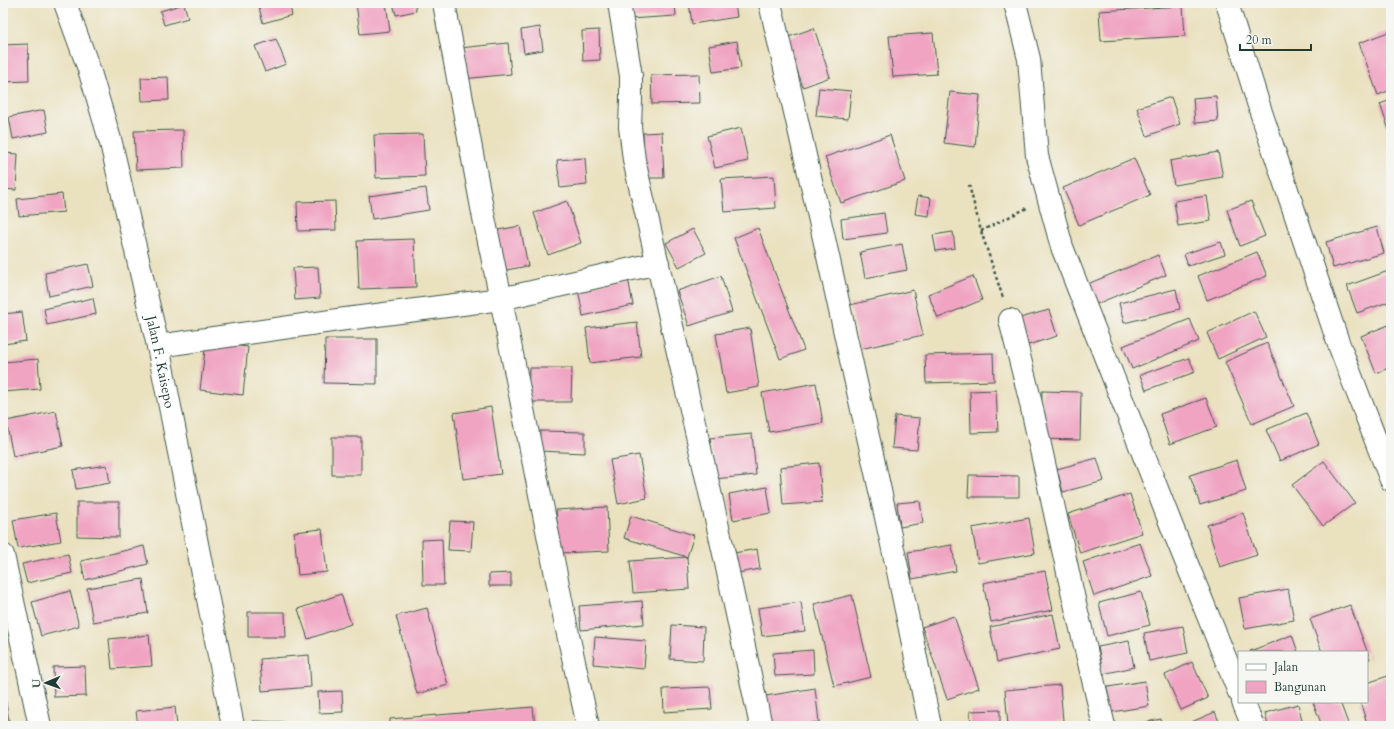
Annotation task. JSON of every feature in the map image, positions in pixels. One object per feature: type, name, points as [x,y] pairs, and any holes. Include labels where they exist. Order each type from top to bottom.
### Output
[{"type":"street","name":"Jalan F. Kaisepo","points":[[65,3],[89,69],[111,143],[158,346],[233,726]]},
{"type":"street","points":[[444,3],[483,213],[502,299],[566,625],[588,726]]},
{"type":"street","points":[[619,3],[631,76],[632,100],[630,127],[634,160],[721,541],[760,726]]},
{"type":"street","points":[[770,3],[899,576],[930,726]]},
{"type":"street","points":[[1015,3],[1029,59],[1037,156],[1062,247],[1169,520],[1238,690]]},
{"type":"street","points":[[1226,3],[1338,342],[1391,480]]},
{"type":"street","points":[[158,346],[338,320],[502,299],[658,263]]},
{"type":"street","points":[[1010,320],[1031,402],[1073,595],[1104,726]]},
{"type":"street","points":[[3,555],[40,726]]},
{"type":"street","points":[[1243,703],[1253,726]]},
{"type":"path","points":[[969,186],[981,231],[1010,320]]},
{"type":"path","points":[[981,231],[1048,197]]},
{"type":"building","points":[[258,3],[289,3],[292,15],[263,23]]},
{"type":"building","points":[[356,3],[386,3],[390,31],[360,34]]},
{"type":"building","points":[[393,3],[415,3],[416,11],[396,15]]},
{"type":"building","points":[[629,3],[675,3],[676,16],[629,19]]},
{"type":"building","points":[[689,3],[735,3],[737,17],[692,24]]},
{"type":"building","points":[[184,4],[188,18],[164,25],[160,11]]},
{"type":"building","points":[[1183,6],[1185,36],[1101,41],[1099,11]]},
{"type":"building","points":[[540,27],[543,50],[524,53],[521,30]]},
{"type":"building","points":[[814,28],[830,77],[803,87],[786,38]]},
{"type":"building","points":[[599,30],[600,60],[583,61],[582,31]]},
{"type":"building","points":[[1391,31],[1391,90],[1378,95],[1359,43]]},
{"type":"building","points":[[933,33],[937,74],[893,77],[889,36]]},
{"type":"building","points":[[276,39],[286,64],[265,72],[255,46]]},
{"type":"building","points":[[737,41],[741,68],[713,72],[709,46]]},
{"type":"building","points":[[508,43],[511,74],[463,79],[460,48]]},
{"type":"building","points":[[28,44],[29,81],[3,82],[3,45]]},
{"type":"building","points":[[699,74],[700,103],[652,104],[651,75]]},
{"type":"building","points":[[168,77],[169,100],[142,101],[141,78]]},
{"type":"building","points":[[819,88],[851,91],[848,119],[816,116]]},
{"type":"building","points":[[950,92],[980,95],[975,147],[944,143]]},
{"type":"building","points":[[1216,96],[1218,121],[1195,123],[1193,98]]},
{"type":"building","points":[[1171,97],[1180,124],[1147,136],[1137,108]]},
{"type":"building","points":[[1391,100],[1391,136],[1380,104]]},
{"type":"building","points":[[44,110],[48,132],[13,139],[9,117]]},
{"type":"building","points":[[741,128],[748,161],[715,168],[707,136]]},
{"type":"building","points":[[183,130],[184,168],[136,170],[134,131]]},
{"type":"building","points":[[662,132],[664,178],[644,178],[643,133]]},
{"type":"building","points":[[423,134],[425,176],[376,178],[374,135]]},
{"type":"building","points":[[890,135],[905,181],[841,203],[825,157]]},
{"type":"building","points":[[1218,152],[1223,177],[1174,185],[1170,161]]},
{"type":"building","points":[[3,153],[18,154],[16,190],[3,189]]},
{"type":"building","points":[[585,158],[587,185],[560,188],[557,160]]},
{"type":"building","points":[[1134,158],[1150,195],[1079,225],[1063,188]]},
{"type":"building","points":[[774,176],[776,208],[724,212],[721,179]]},
{"type":"building","points":[[426,188],[429,210],[372,219],[369,196]]},
{"type":"building","points":[[62,194],[64,212],[19,216],[17,199]]},
{"type":"building","points":[[918,196],[931,198],[929,216],[915,214]]},
{"type":"building","points":[[1207,196],[1211,221],[1178,226],[1174,201]]},
{"type":"building","points":[[335,201],[336,230],[298,231],[297,202]]},
{"type":"building","points":[[567,201],[581,243],[548,255],[534,213]]},
{"type":"building","points":[[1251,201],[1265,236],[1240,246],[1227,210]]},
{"type":"building","points":[[884,213],[887,233],[843,239],[841,219]]},
{"type":"building","points":[[520,226],[528,266],[501,271],[493,231]]},
{"type":"building","points":[[1377,227],[1384,253],[1333,268],[1326,242]]},
{"type":"building","points":[[758,228],[804,350],[780,359],[734,238]]},
{"type":"building","points":[[693,229],[706,253],[679,267],[666,243]]},
{"type":"building","points":[[953,232],[955,248],[936,251],[933,235]]},
{"type":"building","points":[[414,239],[416,287],[359,289],[357,241]]},
{"type":"building","points":[[1221,242],[1225,254],[1188,266],[1184,254]]},
{"type":"building","points":[[902,244],[907,270],[865,278],[860,252]]},
{"type":"building","points":[[1257,252],[1267,276],[1207,300],[1198,276]]},
{"type":"building","points":[[1158,255],[1166,275],[1094,305],[1085,285]]},
{"type":"building","points":[[88,264],[93,286],[49,296],[45,273]]},
{"type":"building","points":[[318,267],[320,298],[295,300],[293,268]]},
{"type":"building","points":[[1391,270],[1391,301],[1357,313],[1347,286]]},
{"type":"building","points":[[721,276],[732,312],[689,326],[677,291]]},
{"type":"building","points":[[973,276],[982,300],[938,318],[928,294]]},
{"type":"building","points":[[628,278],[633,305],[583,316],[578,288]]},
{"type":"building","points":[[1176,289],[1180,309],[1124,323],[1119,303]]},
{"type":"building","points":[[913,290],[923,335],[860,349],[850,305]]},
{"type":"building","points":[[93,298],[96,314],[47,325],[44,309]]},
{"type":"building","points":[[1049,310],[1057,336],[1028,345],[1020,318]]},
{"type":"building","points":[[1254,311],[1266,337],[1218,359],[1207,333]]},
{"type":"building","points":[[22,312],[26,341],[3,344],[3,314]]},
{"type":"building","points":[[1190,319],[1199,341],[1132,369],[1123,346]]},
{"type":"building","points":[[637,322],[641,357],[590,363],[586,328]]},
{"type":"building","points":[[1391,324],[1391,367],[1376,373],[1361,336]]},
{"type":"building","points":[[750,328],[759,387],[726,393],[716,334]]},
{"type":"building","points":[[325,339],[377,339],[377,384],[324,383]]},
{"type":"building","points":[[206,342],[248,347],[243,395],[200,390]]},
{"type":"building","points":[[1267,343],[1294,406],[1252,424],[1225,362]]},
{"type":"building","points":[[993,353],[994,381],[926,383],[925,355]]},
{"type":"building","points":[[1189,358],[1195,372],[1146,390],[1140,375]]},
{"type":"building","points":[[38,359],[40,389],[3,392],[3,362]]},
{"type":"building","points":[[529,368],[572,368],[571,402],[528,402]]},
{"type":"building","points":[[816,383],[823,423],[769,432],[762,393]]},
{"type":"building","points":[[996,390],[998,432],[971,433],[970,391]]},
{"type":"building","points":[[1042,391],[1081,392],[1080,440],[1041,439]]},
{"type":"building","points":[[1206,398],[1217,427],[1170,444],[1160,414]]},
{"type":"building","points":[[491,407],[501,474],[463,479],[454,413]]},
{"type":"building","points":[[56,411],[63,446],[13,456],[6,421]]},
{"type":"building","points":[[1306,413],[1319,444],[1280,461],[1266,430]]},
{"type":"building","points":[[895,416],[920,418],[917,450],[892,448]]},
{"type":"building","points":[[540,431],[585,432],[585,453],[539,451]]},
{"type":"building","points":[[752,434],[756,475],[714,479],[710,438]]},
{"type":"building","points":[[332,437],[361,437],[361,475],[332,475]]},
{"type":"building","points":[[639,455],[647,498],[618,504],[610,460]]},
{"type":"building","points":[[1097,458],[1104,481],[1063,492],[1057,469]]},
{"type":"building","points":[[1237,460],[1246,491],[1200,505],[1190,475]]},
{"type":"building","points":[[1324,461],[1355,503],[1323,526],[1292,485]]},
{"type":"building","points":[[819,463],[822,502],[783,505],[780,467]]},
{"type":"building","points":[[107,465],[110,483],[76,489],[73,470]]},
{"type":"building","points":[[969,475],[1019,476],[1019,497],[968,497]]},
{"type":"building","points":[[767,487],[771,513],[733,520],[729,494]]},
{"type":"building","points":[[1130,494],[1142,533],[1080,553],[1068,514]]},
{"type":"building","points":[[920,501],[923,523],[900,527],[897,503]]},
{"type":"building","points":[[77,502],[119,502],[119,537],[77,536]]},
{"type":"building","points":[[607,507],[609,551],[559,553],[556,510]]},
{"type":"building","points":[[56,513],[61,541],[18,548],[13,520]]},
{"type":"building","points":[[1243,513],[1257,555],[1220,567],[1207,525]]},
{"type":"building","points":[[631,516],[694,535],[687,557],[624,538]]},
{"type":"building","points":[[1029,518],[1035,553],[978,563],[972,528]]},
{"type":"building","points":[[450,521],[473,522],[471,551],[448,550]]},
{"type":"building","points":[[322,529],[327,572],[298,575],[294,532]]},
{"type":"building","points":[[442,539],[444,585],[423,585],[422,540]]},
{"type":"building","points":[[1140,543],[1152,576],[1094,596],[1083,562]]},
{"type":"building","points":[[952,545],[956,571],[912,579],[908,552]]},
{"type":"building","points":[[144,546],[148,564],[85,580],[81,561]]},
{"type":"building","points":[[757,549],[760,569],[738,573],[734,553]]},
{"type":"building","points":[[68,554],[72,573],[27,583],[22,564]]},
{"type":"building","points":[[687,557],[689,589],[633,593],[630,561]]},
{"type":"building","points":[[1045,571],[1053,610],[991,622],[983,583]]},
{"type":"building","points":[[511,573],[511,586],[489,586],[489,574]]},
{"type":"building","points":[[143,579],[148,613],[93,622],[87,588]]},
{"type":"building","points":[[1288,589],[1294,620],[1245,629],[1239,598]]},
{"type":"building","points":[[70,591],[79,626],[41,636],[32,602]]},
{"type":"building","points":[[1141,592],[1150,625],[1107,636],[1099,603]]},
{"type":"building","points":[[341,594],[351,624],[308,639],[298,609]]},
{"type":"building","points":[[852,595],[871,677],[834,686],[814,604]]},
{"type":"building","points":[[642,601],[644,624],[581,630],[579,606]]},
{"type":"building","points":[[801,602],[805,631],[762,636],[758,608]]},
{"type":"building","points":[[1350,605],[1367,651],[1322,651],[1310,619]]},
{"type":"building","points":[[427,608],[448,685],[417,694],[396,616]]},
{"type":"building","points":[[248,612],[285,612],[286,637],[248,637]]},
{"type":"building","points":[[1053,614],[1060,649],[997,662],[990,627]]},
{"type":"building","points":[[954,616],[979,688],[947,699],[922,627]]},
{"type":"building","points":[[672,625],[704,627],[703,661],[670,659]]},
{"type":"building","points":[[1183,626],[1188,653],[1149,661],[1144,633]]},
{"type":"building","points":[[149,635],[152,666],[112,669],[109,639]]},
{"type":"building","points":[[1292,635],[1298,651],[1250,651]]},
{"type":"building","points":[[595,637],[646,641],[644,669],[593,664]]},
{"type":"building","points":[[1129,641],[1134,667],[1103,674],[1098,647]]},
{"type":"building","points":[[813,650],[814,674],[775,676],[773,653]]},
{"type":"building","points":[[309,655],[311,687],[262,691],[260,659]]},
{"type":"building","points":[[1192,662],[1208,698],[1181,710],[1165,675]]},
{"type":"building","points":[[85,666],[86,696],[54,697],[53,667]]},
{"type":"building","points":[[1391,675],[1391,726],[1368,726],[1360,703],[1368,703],[1368,683]]},
{"type":"building","points":[[1145,681],[1149,706],[1106,713],[1102,688]]},
{"type":"building","points":[[1060,685],[1063,721],[1008,726],[1005,690]]},
{"type":"building","points":[[710,687],[712,709],[664,712],[663,689]]},
{"type":"building","points":[[815,688],[819,722],[793,726],[771,726],[766,696]]},
{"type":"building","points":[[342,691],[343,712],[319,713],[318,692]]},
{"type":"building","points":[[4,692],[10,726],[3,726]]},
{"type":"building","points":[[1313,703],[1340,703],[1349,726],[1322,726]]},
{"type":"building","points":[[1298,704],[1303,724],[1293,726],[1268,726],[1265,713]]},
{"type":"building","points":[[175,707],[177,726],[138,726],[136,711]]},
{"type":"building","points":[[533,707],[535,726],[390,726],[390,719]]},
{"type":"building","points":[[1000,710],[1000,726],[971,726],[970,711]]},
{"type":"building","points":[[1215,712],[1221,726],[1182,726]]},
{"type":"building","points":[[1161,719],[1162,726],[1132,726],[1132,725]]},
{"type":"building","points":[[253,721],[284,722],[284,726],[253,726]]}]
